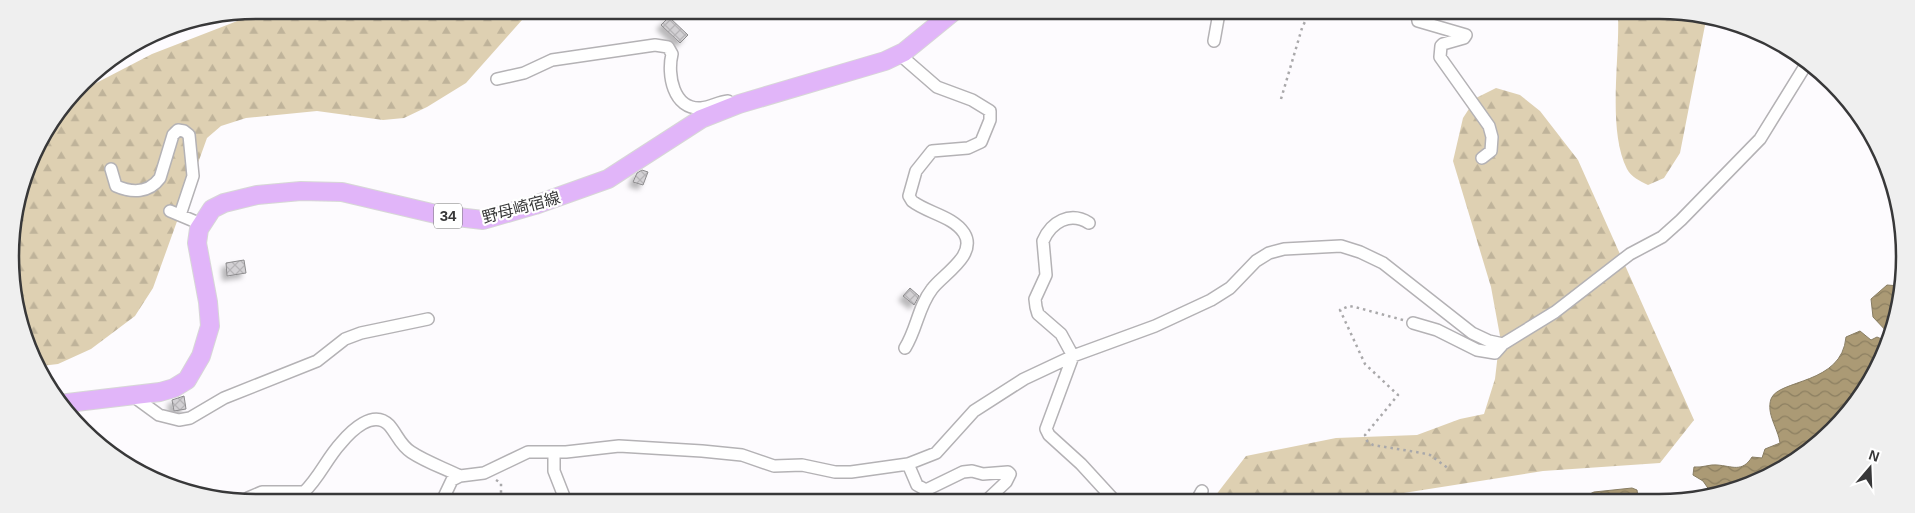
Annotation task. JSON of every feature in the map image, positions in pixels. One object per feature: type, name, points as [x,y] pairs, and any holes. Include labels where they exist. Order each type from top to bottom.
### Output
[{"type":"main road","name":"野母崎宿線","points":[[201,224],[212,209],[224,203],[257,195],[301,191],[342,192],[440,215],[483,220],[535,205],[608,179],[701,119],[733,107],[885,61],[922,39],[945,19]]},
{"type":"main road","points":[[70,403],[133,396],[174,388],[187,380],[201,356],[210,326],[197,243],[201,224]]},
{"type":"street","points":[[1214,41],[1217,19]]},
{"type":"street","points":[[1417,19],[1418,21],[1466,35],[1464,38],[1441,46],[1440,57],[1489,126],[1492,144],[1491,151],[1482,158]]},
{"type":"street","points":[[497,79],[524,73],[552,60],[655,45],[668,47],[672,54],[669,71],[670,81],[682,100],[693,107],[699,108],[728,101],[733,107]]},
{"type":"street","points":[[899,54],[937,87],[972,100],[990,111],[990,120],[981,142],[968,148],[932,151],[916,171],[909,196],[912,201],[952,222],[964,233],[967,243],[965,254],[932,288],[925,299],[918,313],[913,335],[905,348]]},
{"type":"street","points":[[1412,323],[1437,330],[1486,353],[1495,353],[1503,344],[1555,312],[1630,254],[1662,237],[1681,220],[1760,140],[1804,69]]},
{"type":"street","points":[[111,170],[116,186],[133,191],[146,190],[156,184],[160,178],[175,132],[184,131],[189,135],[193,176],[175,213],[201,224]]},
{"type":"street","points":[[1089,223],[1073,217],[1054,225],[1046,234],[1043,242],[1046,275],[1035,299],[1038,314],[1061,334],[1073,356],[1046,429],[1049,435],[1081,464],[1108,494]]},
{"type":"street","points":[[445,494],[452,480],[460,476],[484,473],[528,452],[554,452],[619,446],[742,455],[774,466],[802,465],[835,472],[851,472],[908,464],[936,453],[974,411],[1024,379],[1073,356],[1155,326],[1211,300],[1230,288],[1256,261],[1270,253],[1284,249],[1341,246],[1360,252],[1383,263],[1472,333],[1489,341],[1503,344]]},
{"type":"street","points":[[133,396],[159,415],[179,420],[190,418],[224,398],[317,361],[346,339],[361,333],[428,318]]},
{"type":"street","points":[[257,494],[262,492],[304,492],[313,484],[324,462],[342,441],[361,424],[372,419],[383,421],[390,426],[398,440],[410,452],[460,476]]},
{"type":"street","points":[[554,452],[554,471],[563,494]]},
{"type":"street","points":[[908,464],[917,485],[926,490],[963,472],[972,471],[984,474],[1008,472],[1010,474],[1006,482],[993,494]]},
{"type":"path","points":[[1281,99],[1306,19]]},
{"type":"path","points":[[1412,323],[1367,309],[1349,306],[1340,310],[1365,364],[1398,395],[1365,435],[1367,441],[1373,445],[1430,455],[1449,469]]},
{"type":"path","points":[[484,473],[501,483],[501,494]]},
{"type":"green space","points":[[243,19],[523,19],[466,83],[427,107],[404,118],[383,120],[317,111],[246,118],[221,126],[207,138],[153,288],[135,316],[91,349],[58,364],[45,366],[31,333],[23,303],[19,272],[21,225],[31,180],[43,151],[59,124],[88,88],[152,54]]},
{"type":"green space","points":[[1618,19],[1674,19],[1705,23],[1680,153],[1664,178],[1648,185],[1633,177],[1627,169],[1617,134]]},
{"type":"green space","points":[[1496,88],[1520,95],[1540,111],[1578,160],[1694,420],[1660,463],[1543,471],[1397,494],[1217,494],[1246,456],[1336,438],[1417,435],[1460,419],[1484,414],[1495,379],[1500,336],[1491,287],[1453,161],[1463,118],[1476,98]]},
{"type":"water","points":[[1887,285],[1894,286],[1885,330],[1873,317],[1871,299]]},
{"type":"water","points":[[1860,331],[1871,340],[1877,337],[1881,339],[1872,362],[1856,389],[1827,425],[1791,454],[1764,470],[1735,482],[1709,489],[1703,481],[1693,475],[1694,467],[1714,465],[1740,467],[1752,457],[1762,458],[1765,449],[1780,443],[1771,416],[1771,399],[1776,393],[1785,388],[1810,378],[1834,364],[1842,353],[1846,337]]},
{"type":"water","points":[[1632,488],[1637,490],[1638,494],[1590,494]]},
{"type":"building","points":[[667,19],[671,19],[688,35],[680,43],[661,25]]},
{"type":"building","points":[[642,170],[648,172],[643,185],[633,182],[637,173]]},
{"type":"building","points":[[244,260],[246,273],[227,276],[226,263]]},
{"type":"building","points":[[910,288],[919,296],[914,305],[903,296]]},
{"type":"building","points":[[184,396],[186,409],[174,411],[172,400]]}]
